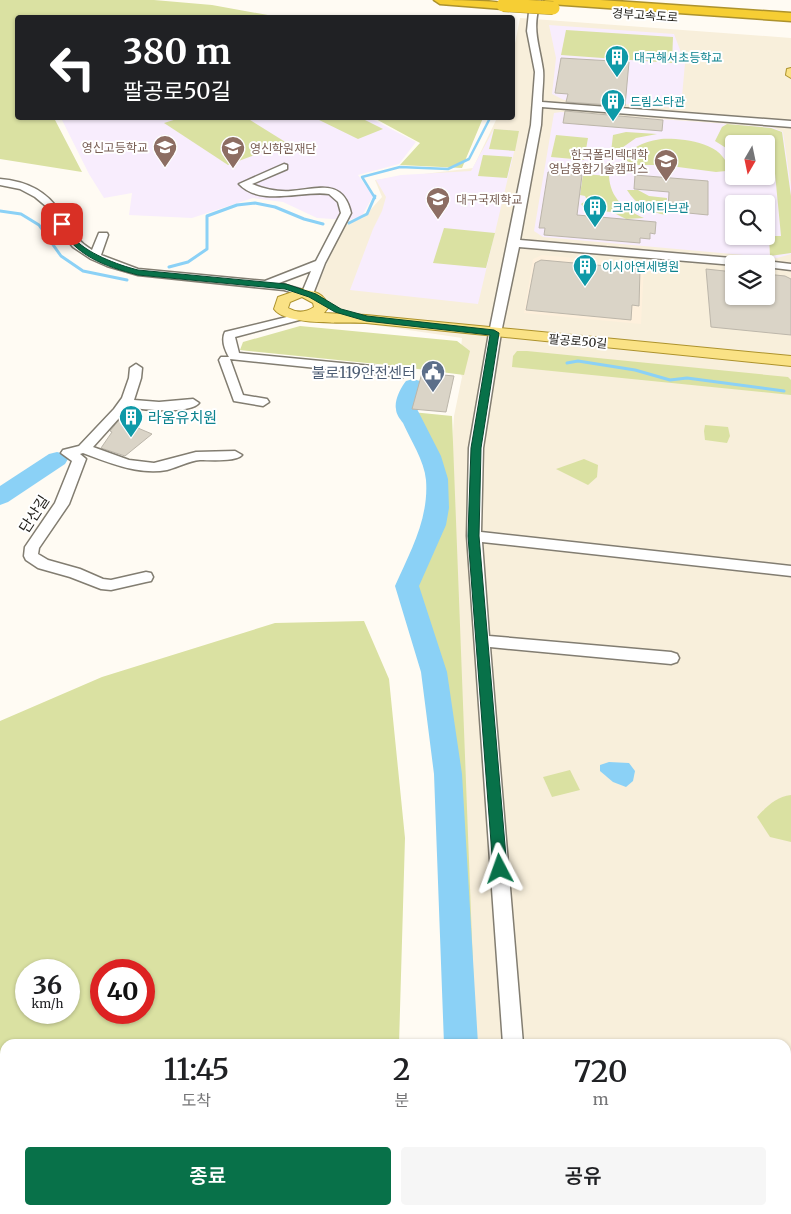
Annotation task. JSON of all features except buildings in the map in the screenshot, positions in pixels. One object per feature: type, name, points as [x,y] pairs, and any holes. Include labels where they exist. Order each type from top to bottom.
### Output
[{"type":"highway","name":"경부고속도로","points":[[440,0],[503,5],[553,3],[768,20],[791,26]]},
{"type":"highway","name":"경부고속도로","points":[[768,20],[791,17]]},
{"type":"main road","points":[[304,294],[312,295],[338,310],[366,319],[286,314],[282,304],[304,294]]},
{"type":"main road","points":[[303,316],[318,312],[322,304],[320,301]]},
{"type":"main road","name":"팔공로50길","points":[[366,319],[494,333],[788,360]]},
{"type":"street","points":[[514,1039],[474,536],[476,448],[494,333],[514,243],[536,125],[539,72],[532,30],[533,12],[537,0]]},
{"type":"street","points":[[537,104],[791,124]]},
{"type":"street","points":[[0,182],[15,183],[37,193],[54,209],[70,238],[95,257],[118,267],[138,272],[286,287],[304,294],[346,213],[345,204],[336,195],[324,190],[308,190],[290,194],[272,192],[244,184],[284,167]]},
{"type":"street","points":[[95,257],[103,234]]},
{"type":"street","points":[[514,243],[725,261]]},
{"type":"street","points":[[262,285],[291,276],[320,263]]},
{"type":"street","points":[[775,265],[791,267]]},
{"type":"street","points":[[257,328],[282,304],[276,291],[262,285]]},
{"type":"street","points":[[303,316],[229,335],[230,347],[234,356],[403,373]]},
{"type":"street","points":[[225,360],[238,398],[263,402]]},
{"type":"street","name":"단산길","points":[[136,368],[135,378],[126,402],[84,449],[68,452],[79,459],[62,504],[32,548],[31,556],[43,564],[74,573],[101,584],[111,585],[146,577]]},
{"type":"street","points":[[126,402],[137,406],[160,407],[193,403]]},
{"type":"street","points":[[84,449],[128,464],[154,467],[168,465],[196,456],[235,455]]},
{"type":"street","points":[[474,536],[791,571]]},
{"type":"street","points":[[483,641],[671,658]]},
{"type":"shaded area","points":[[520,18],[791,38],[791,1039],[473,1039],[452,448],[454,416],[462,377],[459,369],[462,338],[341,320],[315,290],[343,227],[363,218],[382,197],[375,180],[473,168],[496,120],[515,120],[515,44]]},
{"type":"shaded area","points":[[549,25],[674,34],[685,63],[681,108],[564,100],[552,94],[556,58]]},
{"type":"shaded area","name":"한국폴리텍대학 영남융합기술캠퍼스","points":[[554,113],[772,127],[783,132],[791,187],[791,254],[777,258],[775,258],[775,255],[744,255],[543,237],[534,231]]},
{"type":"shaded area","name":"영신학원재단","points":[[62,120],[374,120],[416,142],[399,164],[358,175],[373,196],[362,216],[349,220],[317,218],[283,202],[253,198],[192,218],[129,215],[132,193],[104,198],[89,174]]},
{"type":"shaded area","name":"대구국제학교","points":[[494,129],[519,131],[478,304],[350,290],[386,197],[376,180],[401,175],[471,171]]},
{"type":"shaded area","name":"이시아연세병원","points":[[542,255],[644,264],[641,324],[524,313],[533,259]]},
{"type":"green space","points":[[0,0],[154,0],[212,5],[268,15],[15,15],[15,120],[55,120],[82,172],[0,159]]},
{"type":"green space","points":[[566,30],[673,37],[672,63],[561,55]]},
{"type":"green space","points":[[174,120],[250,120],[287,143],[228,165],[164,123]]},
{"type":"green space","points":[[319,120],[365,120],[383,129],[358,139]]},
{"type":"green space","points":[[378,120],[482,120],[462,168],[400,165],[420,143]]},
{"type":"green space","points":[[727,124],[771,128],[782,132],[791,196],[791,253],[770,255],[769,245],[775,245],[775,236],[781,236],[775,173],[775,135],[725,135],[725,147],[715,141],[722,127]]},
{"type":"green space","points":[[494,129],[519,131],[515,151],[489,149]]},
{"type":"green space","points":[[626,132],[657,134],[636,138],[616,152],[611,152],[613,135]]},
{"type":"green space","points":[[556,135],[588,138],[584,160],[551,157]]},
{"type":"green space","points":[[661,139],[680,139],[700,143],[718,152],[725,159],[725,171],[716,172],[663,165],[635,165],[627,161],[628,156],[635,148]]},
{"type":"green space","points":[[483,155],[512,157],[507,178],[478,176]]},
{"type":"green space","points":[[583,174],[609,176],[612,191],[620,202],[644,218],[626,219],[612,212],[586,210],[581,204],[587,200],[585,196],[580,195]]},
{"type":"green space","points":[[627,190],[638,190],[649,196],[667,198],[666,215],[644,207],[634,200]]},
{"type":"green space","points":[[444,228],[495,233],[486,268],[433,263]]},
{"type":"green space","points":[[300,326],[457,341],[470,351],[464,375],[240,350],[243,342]]},
{"type":"green space","points":[[517,351],[788,377],[791,380],[791,395],[512,367],[513,356]]},
{"type":"green space","points":[[412,412],[452,416],[476,1039],[448,1039],[449,854],[413,590],[446,507],[437,459]]},
{"type":"green space","points":[[705,425],[728,427],[730,436],[727,443],[705,440]]},
{"type":"green space","points":[[584,459],[598,465],[597,477],[588,485],[556,469]]},
{"type":"green space","points":[[364,621],[389,679],[405,838],[399,1039],[0,1039],[0,721],[102,677],[275,623]]},
{"type":"green space","points":[[570,770],[580,790],[552,797],[543,777]]},
{"type":"green space","points":[[791,795],[791,842],[770,837],[757,817],[772,803]]},
{"type":"water","points":[[609,762],[629,763],[635,771],[633,781],[626,787],[613,782],[600,771],[600,765]]},
{"type":"waterway","points":[[374,197],[362,177],[400,167],[448,169],[469,159],[489,120]]},
{"type":"waterway","points":[[349,223],[367,214],[374,197]]},
{"type":"waterway","points":[[169,267],[188,262],[207,249],[207,216],[237,205],[255,203],[275,207],[304,219],[323,224]]},
{"type":"waterway","points":[[0,211],[21,214],[39,225],[61,256],[83,271],[127,280]]},
{"type":"waterway","points":[[567,363],[578,361],[635,370],[670,380],[687,378],[784,391]]},
{"type":"waterway","points":[[413,385],[407,400],[406,409],[430,456],[437,479],[437,508],[434,525],[407,586],[434,672],[448,774],[461,1039]]},
{"type":"waterway","points":[[0,497],[57,459]]},
{"type":"place","name":"대구해서초등학교","points":[[617,78]]},
{"type":"place","name":"드림스타관","points":[[613,122]]},
{"type":"place","name":"영신고등학교","points":[[165,168]]},
{"type":"place","name":"영신학원재단","points":[[233,169]]},
{"type":"place","name":"한국폴리텍대학 영남융합기술캠퍼스","points":[[666,182]]},
{"type":"place","name":"대구국제학교","points":[[438,220]]},
{"type":"place","name":"크리에이티브관","points":[[595,228]]},
{"type":"place","name":"이시아연세병원","points":[[585,287]]},
{"type":"place","name":"불로119안전센터","points":[[433,393]]},
{"type":"place","name":"라움유치원","points":[[131,438]]},
{"type":"route","points":[[62,224],[70,238],[95,257],[118,267],[138,272],[286,287],[312,295],[338,310],[366,319],[494,333],[476,448],[474,536],[500,869]]}]
